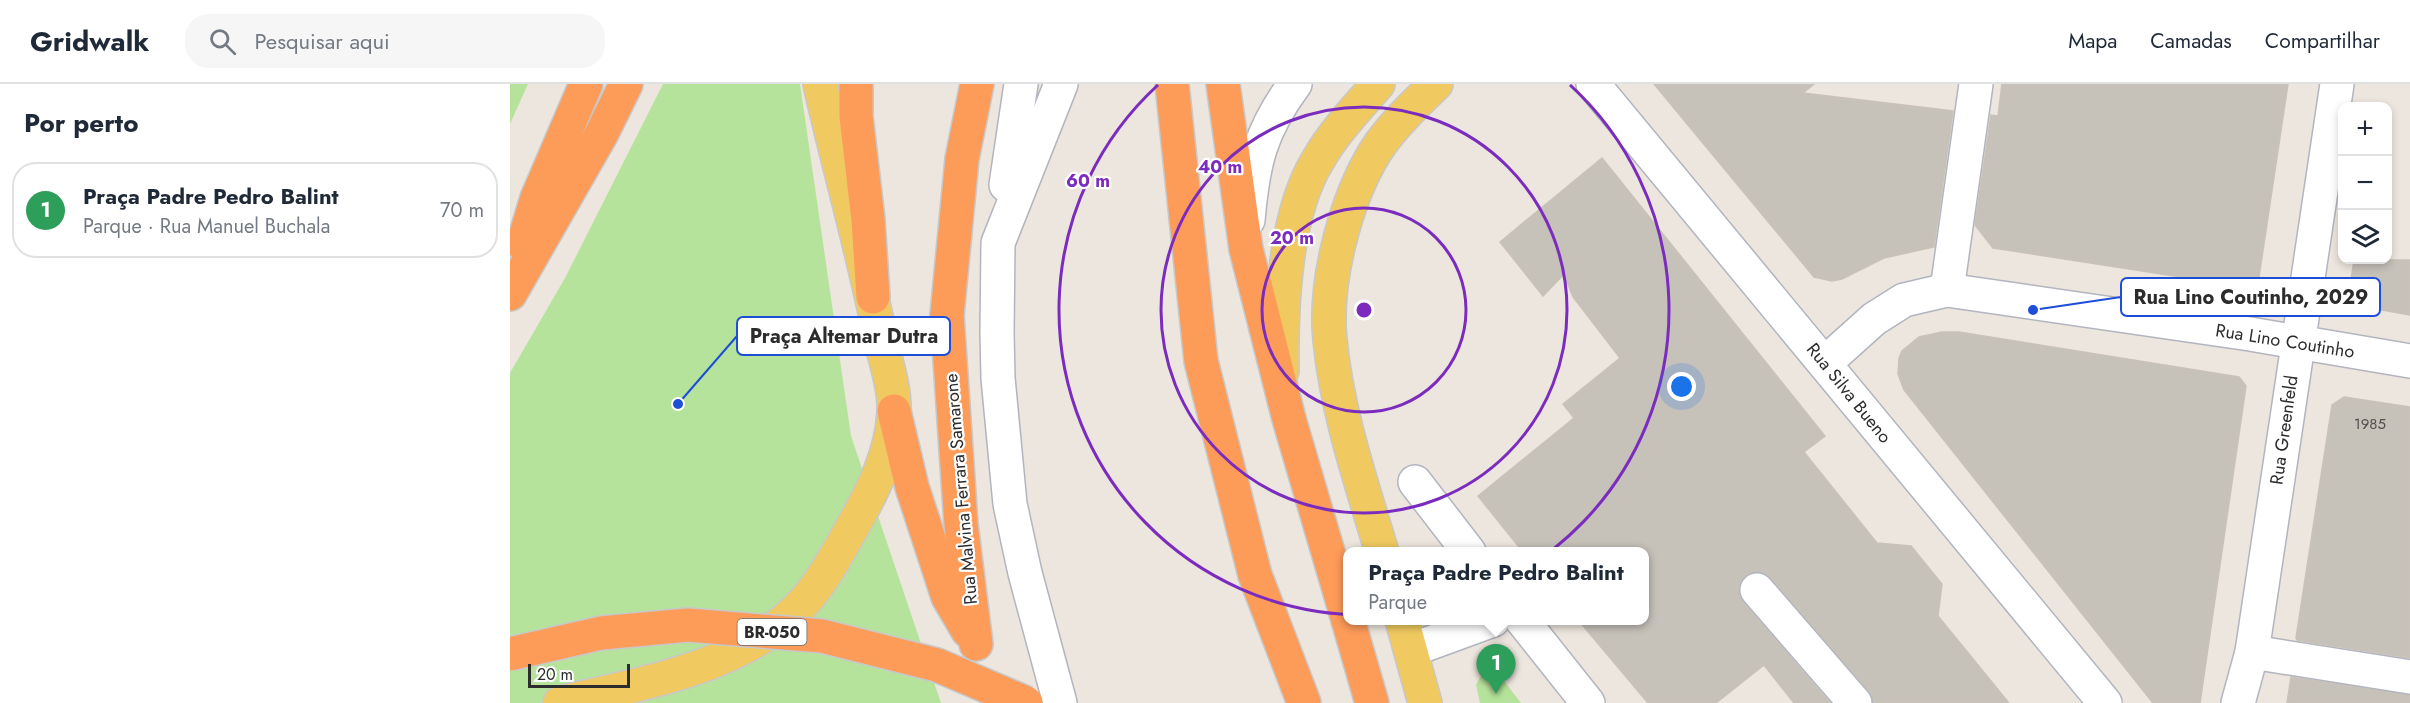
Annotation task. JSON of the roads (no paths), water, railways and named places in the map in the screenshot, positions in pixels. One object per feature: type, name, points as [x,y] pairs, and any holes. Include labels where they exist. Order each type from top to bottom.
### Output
[{"type":"highway","points":[[510,289],[537,198],[586,84]]},
{"type":"highway","points":[[510,294],[602,134],[626,84]]},
{"type":"highway","points":[[856,84],[856,116],[868,220],[873,297]]},
{"type":"highway","name":"Rua Malvina Ferrara Samarone","points":[[976,644],[961,524],[946,315],[962,159],[977,84]]},
{"type":"highway","points":[[1172,84],[1201,361],[1255,575],[1304,703]]},
{"type":"highway","points":[[1223,84],[1246,249],[1289,419],[1343,603]]},
{"type":"highway","points":[[894,411],[912,487],[948,597],[976,644],[993,703]]},
{"type":"highway","name":"BR-050","points":[[510,654],[601,633],[688,625],[822,636],[937,665],[1026,703]]},
{"type":"highway","points":[[1349,625],[1372,703]]},
{"type":"main road","points":[[560,703],[647,682],[718,660],[771,632],[803,603],[829,569],[878,480],[888,445],[894,411],[892,392],[873,297],[820,84]]},
{"type":"main road","points":[[1282,388],[1281,338],[1285,275],[1296,214],[1317,160],[1346,120],[1378,84]]},
{"type":"main road","points":[[1381,547],[1341,405],[1329,338],[1329,299],[1352,201],[1376,151],[1418,100],[1436,84]]},
{"type":"main road","points":[[1406,635],[1425,703]]},
{"type":"street","points":[[1020,84],[998,243],[998,378],[1010,504],[1025,573],[1060,703]]},
{"type":"street","points":[[998,243],[1060,84]]},
{"type":"street","points":[[1246,249],[1252,174],[1262,139],[1279,105],[1295,84]]},
{"type":"street","name":"Rua Silva Bueno","points":[[1593,84],[1825,363],[2094,699]]},
{"type":"street","points":[[1947,290],[1976,84]]},
{"type":"street","name":"Rua Greenfeld","points":[[2238,703],[2252,652],[2337,84]]},
{"type":"street","name":"Rua Lino Coutinho","points":[[1825,363],[1874,319],[1904,300],[1947,290],[2410,361]]},
{"type":"street","points":[[1415,482],[1464,547]]},
{"type":"street","points":[[1757,590],[1855,703]]},
{"type":"street","points":[[1406,635],[1468,625]]},
{"type":"street","points":[[1525,625],[1588,703]]},
{"type":"street","points":[[2252,652],[2410,677]]},
{"type":"place","name":"Rua Lino Coutinho, 2029","points":[[2033,310]]},
{"type":"place","name":"Praça Altemar Dutra","points":[[678,404]]},
{"type":"place","name":"Praça Padre Pedro Balint","points":[[1496,694]]}]
